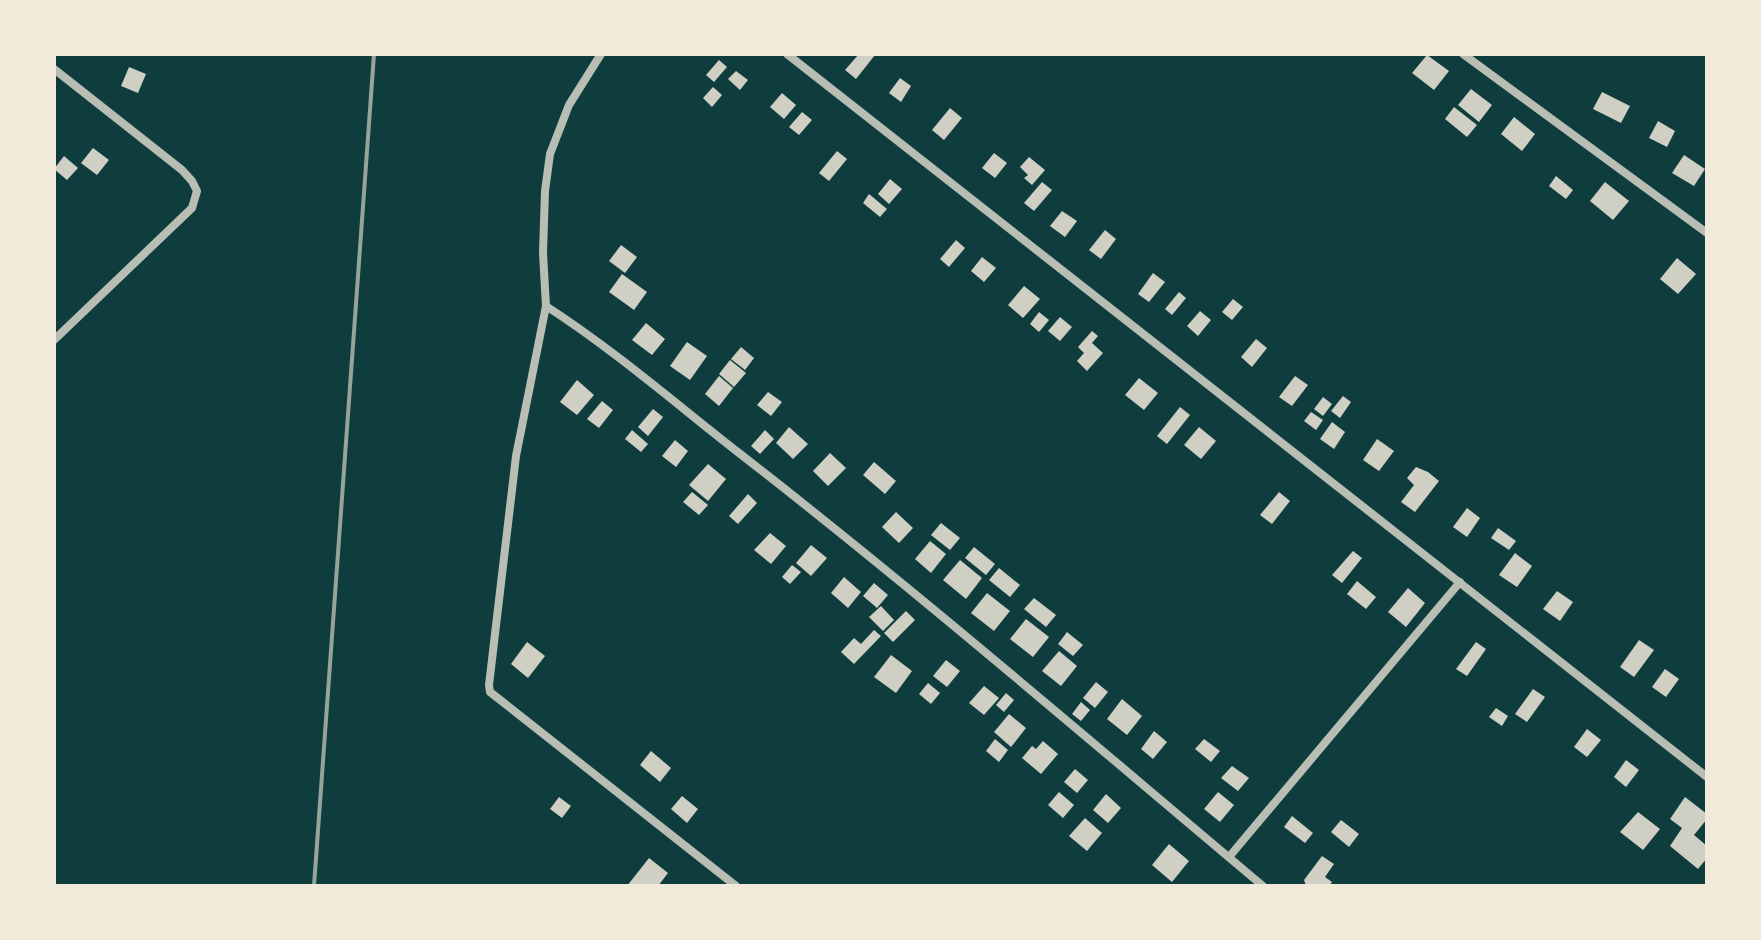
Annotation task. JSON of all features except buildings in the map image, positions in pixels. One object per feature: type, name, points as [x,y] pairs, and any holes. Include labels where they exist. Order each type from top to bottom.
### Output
[{"type":"street","points":[[601,54],[569,105],[550,154],[543,237],[546,306],[516,456],[490,692],[736,886]]},
{"type":"street","points":[[787,54],[1707,777]]},
{"type":"street","points":[[1463,54],[1707,233]]},
{"type":"street","points":[[54,69],[182,170],[197,191],[192,208],[54,340]]},
{"type":"street","points":[[546,306],[593,336],[645,376],[875,560],[1262,886]]},
{"type":"street","points":[[1229,857],[1460,582]]},
{"type":"railway","points":[[314,886],[374,54]]}]
